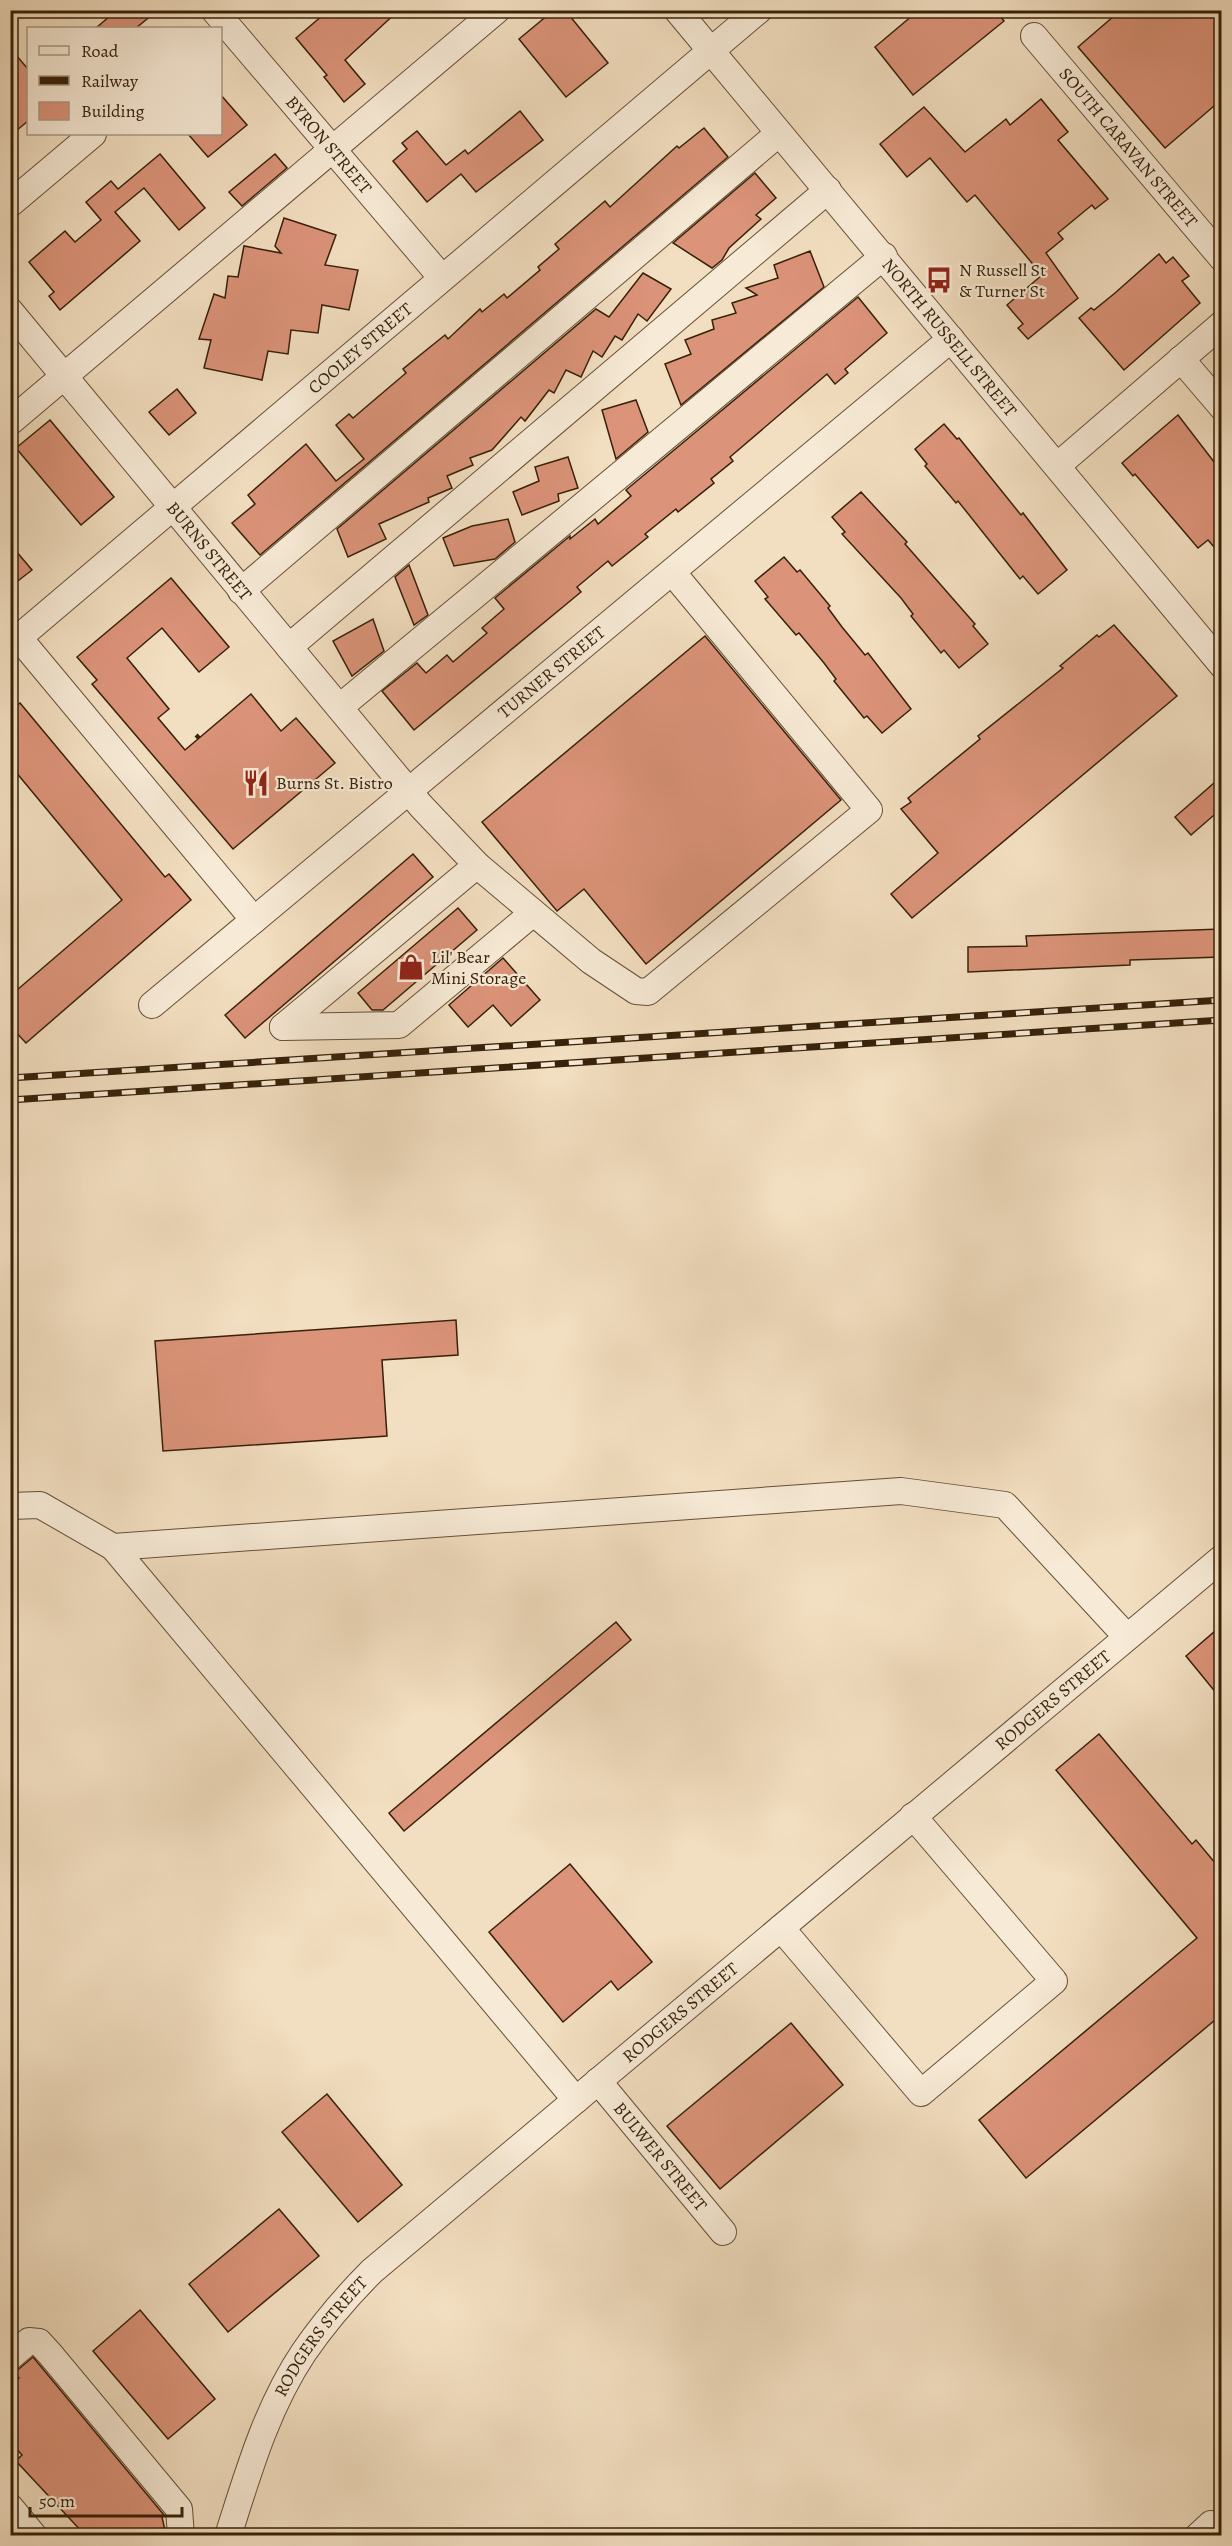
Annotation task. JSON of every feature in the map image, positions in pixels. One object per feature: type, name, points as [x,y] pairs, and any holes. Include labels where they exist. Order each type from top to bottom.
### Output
[{"type":"street","points":[[10,422],[497,10]]},
{"type":"street","name":"NORTH RUSSELL STREET","points":[[677,10],[884,256],[1221,664]]},
{"type":"street","name":"COOLEY STREET","points":[[15,641],[759,10]]},
{"type":"street","name":"BYRON STREET","points":[[222,18],[442,278]]},
{"type":"street","name":"SOUTH CARAVAN STREET","points":[[1034,36],[1221,258]]},
{"type":"street","points":[[241,591],[779,133]]},
{"type":"street","points":[[10,204],[92,135]]},
{"type":"street","points":[[289,647],[828,190]]},
{"type":"street","points":[[340,707],[884,256]]},
{"type":"street","name":"BURNS STREET","points":[[10,311],[241,591],[409,790],[477,865],[591,961],[636,991],[648,992],[869,810],[673,573]]},
{"type":"street","points":[[1057,466],[1221,324]]},
{"type":"street","name":"TURNER STREET","points":[[152,1005],[951,339]]},
{"type":"street","points":[[1181,359],[1221,406]]},
{"type":"street","points":[[15,641],[254,920]]},
{"type":"street","points":[[477,865],[283,1027],[399,1025],[533,913]]},
{"type":"street","points":[[113,1547],[901,1491],[1005,1505],[1127,1637]]},
{"type":"street","points":[[10,1506],[40,1505],[113,1547],[576,2100]]},
{"type":"street","name":"RODGERS STREET","points":[[228,2535],[260,2440],[284,2386],[303,2353],[343,2300],[372,2271],[1221,1558]]},
{"type":"street","points":[[781,1928],[921,2093],[1054,1981],[914,1816]]},
{"type":"street","name":"BULWER STREET","points":[[598,2081],[723,2232]]},
{"type":"street","points":[[10,2356],[29,2341],[39,2342],[179,2509],[181,2535]]},
{"type":"street","points":[[10,2507],[34,2535]]},
{"type":"building","points":[[117,10],[158,10],[137,27],[97,27]]},
{"type":"building","points":[[329,10],[399,10],[345,60],[365,84],[344,102],[324,77],[327,75],[296,38]]},
{"type":"building","points":[[554,10],[565,10],[608,63],[566,97],[519,39]]},
{"type":"building","points":[[919,10],[995,10],[1004,21],[913,95],[875,47]]},
{"type":"building","points":[[1121,10],[1210,10],[1221,25],[1221,100],[1165,148],[1078,47]]},
{"type":"building","points":[[10,48],[27,68],[27,122],[10,136]]},
{"type":"building","points":[[222,96],[247,125],[208,157],[189,135],[222,135]]},
{"type":"building","points":[[1041,99],[1068,132],[1058,140],[1108,199],[1095,209],[1092,205],[1058,233],[1063,239],[1046,253],[1078,298],[1028,339],[1018,328],[1023,324],[1007,305],[1042,275],[975,195],[967,202],[930,158],[907,177],[880,144],[924,107],[965,152],[1006,119],[1010,125]]},
{"type":"building","points":[[520,111],[543,140],[476,192],[461,174],[427,202],[393,161],[407,149],[402,143],[417,131],[446,165],[465,150],[468,154]]},
{"type":"building","points":[[704,128],[728,157],[260,555],[232,523],[255,504],[248,495],[306,444],[336,481],[364,459],[336,425],[349,414],[353,418],[406,373],[403,369],[445,335],[448,339],[480,309],[482,312],[504,294],[507,298],[540,270],[538,267],[559,249],[555,244],[605,201],[610,207],[677,146],[679,148]]},
{"type":"building","points":[[160,154],[205,208],[179,230],[144,188],[115,212],[140,241],[60,310],[49,296],[54,292],[29,262],[65,231],[75,242],[101,220],[86,202],[111,181],[118,189]]},
{"type":"building","points":[[275,154],[287,168],[242,206],[229,192]]},
{"type":"building","points":[[755,173],[776,198],[756,215],[761,219],[729,248],[722,260],[712,268],[673,243]]},
{"type":"building","points":[[284,218],[336,235],[325,265],[358,270],[349,310],[322,305],[318,333],[291,330],[288,354],[268,351],[262,380],[204,368],[211,340],[199,339],[214,294],[225,298],[228,276],[238,277],[244,246],[281,253],[275,246]]},
{"type":"building","points":[[810,251],[824,287],[681,405],[665,364],[691,354],[685,340],[714,329],[712,320],[736,313],[732,303],[757,295],[746,288],[778,278],[774,265]]},
{"type":"building","points":[[1159,254],[1166,263],[1173,257],[1189,276],[1182,281],[1200,303],[1124,370],[1079,318],[1091,308],[1094,310]]},
{"type":"building","points":[[643,273],[671,289],[647,321],[638,314],[622,340],[615,336],[602,357],[593,351],[581,377],[566,370],[554,393],[549,390],[525,421],[521,417],[492,450],[470,458],[473,465],[447,476],[452,488],[428,498],[429,502],[379,524],[386,539],[348,557],[337,529],[596,309],[609,317]]},
{"type":"building","points":[[858,297],[887,333],[845,369],[848,373],[835,384],[827,374],[730,457],[733,461],[711,479],[714,483],[678,512],[676,509],[645,534],[648,537],[612,566],[608,561],[577,587],[581,592],[414,730],[382,691],[417,663],[426,673],[447,655],[453,662],[487,633],[482,628],[504,609],[495,598],[570,536],[570,539],[595,519],[598,524],[631,496],[626,490]]},
{"type":"building","points":[[177,389],[196,413],[169,435],[149,412]]},
{"type":"building","points":[[636,400],[648,432],[616,459],[602,410]]},
{"type":"building","points":[[1178,415],[1221,471],[1221,555],[1208,540],[1198,548],[1135,474],[1133,476],[1122,463]]},
{"type":"building","points":[[50,420],[114,497],[81,525],[16,448]]},
{"type":"building","points":[[944,424],[957,439],[959,438],[1021,515],[1023,513],[1067,570],[1038,594],[1023,576],[1020,579],[958,501],[956,503],[925,466],[927,464],[915,449]]},
{"type":"building","points":[[568,457],[578,488],[558,494],[559,501],[522,515],[513,492],[539,481],[535,467]]},
{"type":"building","points":[[861,492],[907,542],[905,544],[975,624],[973,626],[988,644],[959,668],[944,650],[941,653],[911,616],[913,614],[901,598],[842,534],[845,532],[832,517]]},
{"type":"building","points":[[508,519],[515,542],[495,559],[454,566],[443,538],[472,526]]},
{"type":"building","points":[[10,544],[32,570],[10,587]]},
{"type":"building","points":[[784,557],[797,572],[800,570],[830,606],[828,608],[842,627],[865,655],[868,653],[911,709],[882,733],[867,716],[864,718],[834,681],[836,679],[824,663],[799,633],[796,635],[765,599],[768,597],[755,581]]},
{"type":"building","points":[[409,565],[428,615],[414,625],[395,577]]},
{"type":"building","points":[[171,578],[229,647],[199,672],[162,628],[127,658],[169,709],[158,718],[185,750],[251,694],[281,731],[296,718],[335,763],[233,849],[92,684],[97,680],[77,657]]},
{"type":"building","points":[[373,619],[384,651],[352,676],[333,641]]},
{"type":"building","points":[[1114,625],[1177,696],[912,918],[891,894],[938,853],[901,809],[911,802],[908,798],[980,739],[978,736],[1063,668],[1060,666],[1097,635],[1099,637]]},
{"type":"building","points":[[705,636],[841,800],[646,964],[584,889],[557,911],[482,822]]},
{"type":"building","points":[[20,703],[165,877],[169,874],[191,900],[26,1043],[10,1026],[10,996],[122,900],[10,765],[10,711]]},
{"type":"building","points":[[1221,777],[1221,809],[1191,835],[1175,817]]},
{"type":"building","points":[[413,854],[433,877],[245,1038],[225,1015]]},
{"type":"building","name":"Lil' Bear Mini Storage","points":[[458,908],[477,930],[383,1010],[372,1010],[358,993]]},
{"type":"building","points":[[1221,929],[1221,957],[1130,960],[1130,965],[968,972],[968,947],[1027,946],[1026,936]]},
{"type":"building","points":[[503,958],[540,1000],[511,1026],[493,1005],[468,1027],[449,1005]]},
{"type":"building","points":[[456,1320],[458,1355],[382,1360],[387,1436],[163,1451],[155,1341]]},
{"type":"building","points":[[616,1622],[631,1640],[404,1831],[389,1813]]},
{"type":"building","points":[[1221,1626],[1221,1699],[1186,1656]]},
{"type":"building","points":[[1099,1734],[1192,1844],[1196,1840],[1221,1870],[1221,2015],[1026,2178],[979,2120],[1197,1938],[1056,1770]]},
{"type":"building","points":[[570,1864],[652,1962],[618,1990],[611,1981],[563,2022],[489,1932]]},
{"type":"building","points":[[791,2023],[843,2085],[720,2189],[667,2126]]},
{"type":"building","points":[[327,2094],[402,2185],[358,2222],[282,2132]]},
{"type":"building","points":[[279,2209],[319,2256],[228,2332],[189,2284]]},
{"type":"building","points":[[140,2310],[215,2399],[168,2439],[93,2351]]},
{"type":"building","points":[[33,2357],[164,2515],[162,2517],[166,2535],[85,2535],[16,2461],[22,2455],[10,2442],[10,2386],[19,2378],[14,2373]]},
{"type":"railway","points":[[10,1078],[1222,1000]]},
{"type":"railway","points":[[10,1100],[1222,1020]]},
{"type":"place","name":"N Russell St & Turner St","points":[[939,280]]},
{"type":"place","name":"Burns St. Bistro","points":[[256,783]]},
{"type":"place","name":"Lil' Bear Mini Storage","points":[[411,967]]}]
